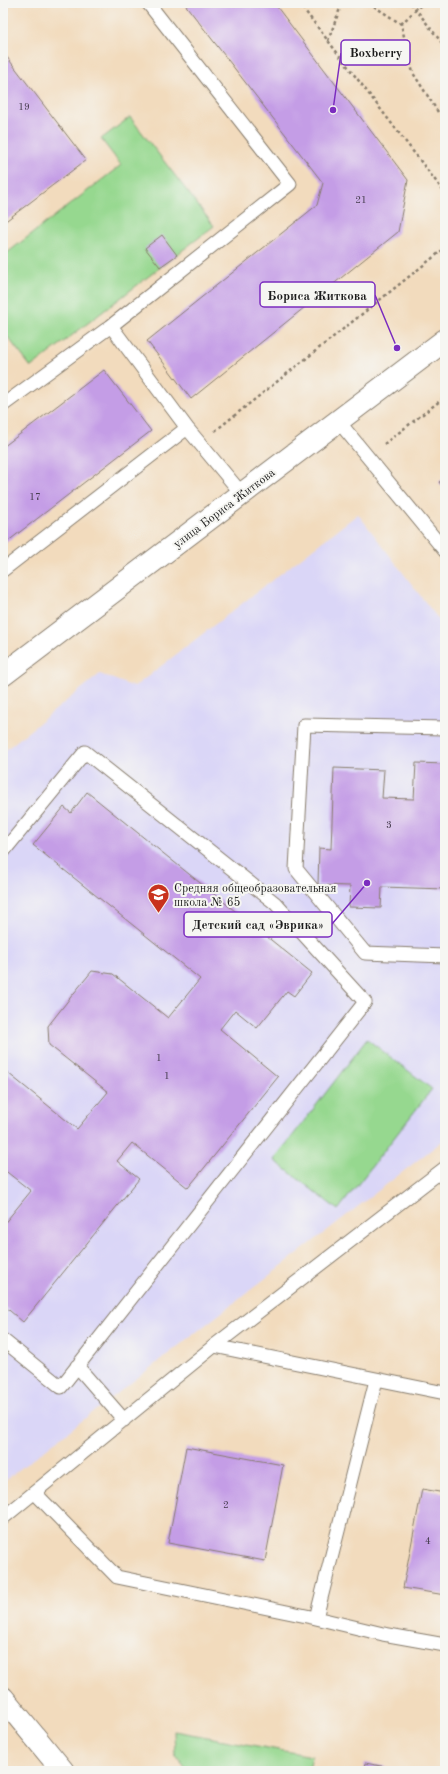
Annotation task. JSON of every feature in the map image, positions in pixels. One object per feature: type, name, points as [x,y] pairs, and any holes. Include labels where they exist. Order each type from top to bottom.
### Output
[{"type":"street","name":"улица Бориса Житкова","points":[[3,675],[339,422],[445,340]]},
{"type":"street","points":[[3,1698],[63,1771]]},
{"type":"lane","points":[[3,405],[111,326],[290,184],[148,3]]},
{"type":"lane","points":[[111,326],[187,428],[242,494]]},
{"type":"lane","points":[[339,422],[445,551]]},
{"type":"lane","points":[[3,570],[187,428]]},
{"type":"lane","points":[[445,728],[304,725],[296,869],[365,953],[445,956]]},
{"type":"lane","points":[[3,852],[86,752],[275,903],[365,1002],[61,1387],[3,1340]]},
{"type":"lane","points":[[3,1518],[214,1346],[445,1168]]},
{"type":"lane","points":[[214,1346],[445,1393]]},
{"type":"lane","points":[[77,1366],[124,1420]]},
{"type":"lane","points":[[316,1618],[376,1380]]},
{"type":"lane","points":[[35,1492],[117,1577],[316,1618],[383,1634],[445,1645]]},
{"type":"path","points":[[3,7],[8,3]]},
{"type":"path","points":[[299,3],[445,193]]},
{"type":"path","points":[[328,41],[342,3]]},
{"type":"path","points":[[369,3],[401,24],[413,73],[438,112],[445,115]]},
{"type":"path","points":[[410,3],[445,47]]},
{"type":"path","points":[[401,24],[423,3]]},
{"type":"path","points":[[200,443],[445,248]]},
{"type":"path","points":[[381,446],[445,397]]},
{"type":"shaded area","name":"Средняя общеобразовательная школа № 65","points":[[358,514],[445,628],[445,1139],[3,1482],[3,752],[100,674],[134,687]]},
{"type":"green space","points":[[130,117],[214,226],[31,367],[3,331],[3,256],[121,165],[101,139]]},
{"type":"green space","points":[[367,1039],[432,1089],[338,1210],[274,1160]]},
{"type":"green space","points":[[174,1731],[312,1756],[309,1771],[188,1771],[175,1754]]},
{"type":"building","points":[[184,3],[274,3],[408,180],[398,232],[191,399],[147,341],[317,205],[323,183]]},
{"type":"building","points":[[3,52],[86,160],[3,223]]},
{"type":"building","points":[[162,235],[177,255],[160,267],[145,248]]},
{"type":"building","points":[[104,370],[151,431],[3,545],[3,447]]},
{"type":"building","points":[[445,478],[445,490],[439,482]]},
{"type":"building","points":[[416,763],[445,764],[445,889],[382,887],[381,908],[349,907],[350,886],[318,885],[319,848],[331,849],[334,768],[384,770],[382,798],[414,799]]},
{"type":"building","points":[[87,792],[312,973],[294,996],[287,991],[257,1028],[235,1010],[220,1029],[278,1077],[188,1188],[132,1143],[117,1161],[139,1179],[23,1322],[3,1305],[3,1225],[31,1191],[3,1169],[3,1069],[77,1129],[108,1092],[49,1045],[48,1026],[92,971],[113,974],[168,1018],[200,979],[33,845],[64,807],[71,813]]},
{"type":"building","points":[[186,1447],[283,1465],[265,1561],[168,1543]]},
{"type":"building","points":[[422,1489],[445,1493],[445,1595],[403,1588]]},
{"type":"building","points":[[365,1763],[403,1770],[363,1771]]},
{"type":"place","name":"Boxberry","points":[[333,110]]},
{"type":"place","name":"Бориса Житкова","points":[[397,348]]},
{"type":"place","name":"Детский сад «Эврика»","points":[[367,883]]},
{"type":"place","name":"Средняя общеобразовательная школа № 65","points":[[159,914]]}]
